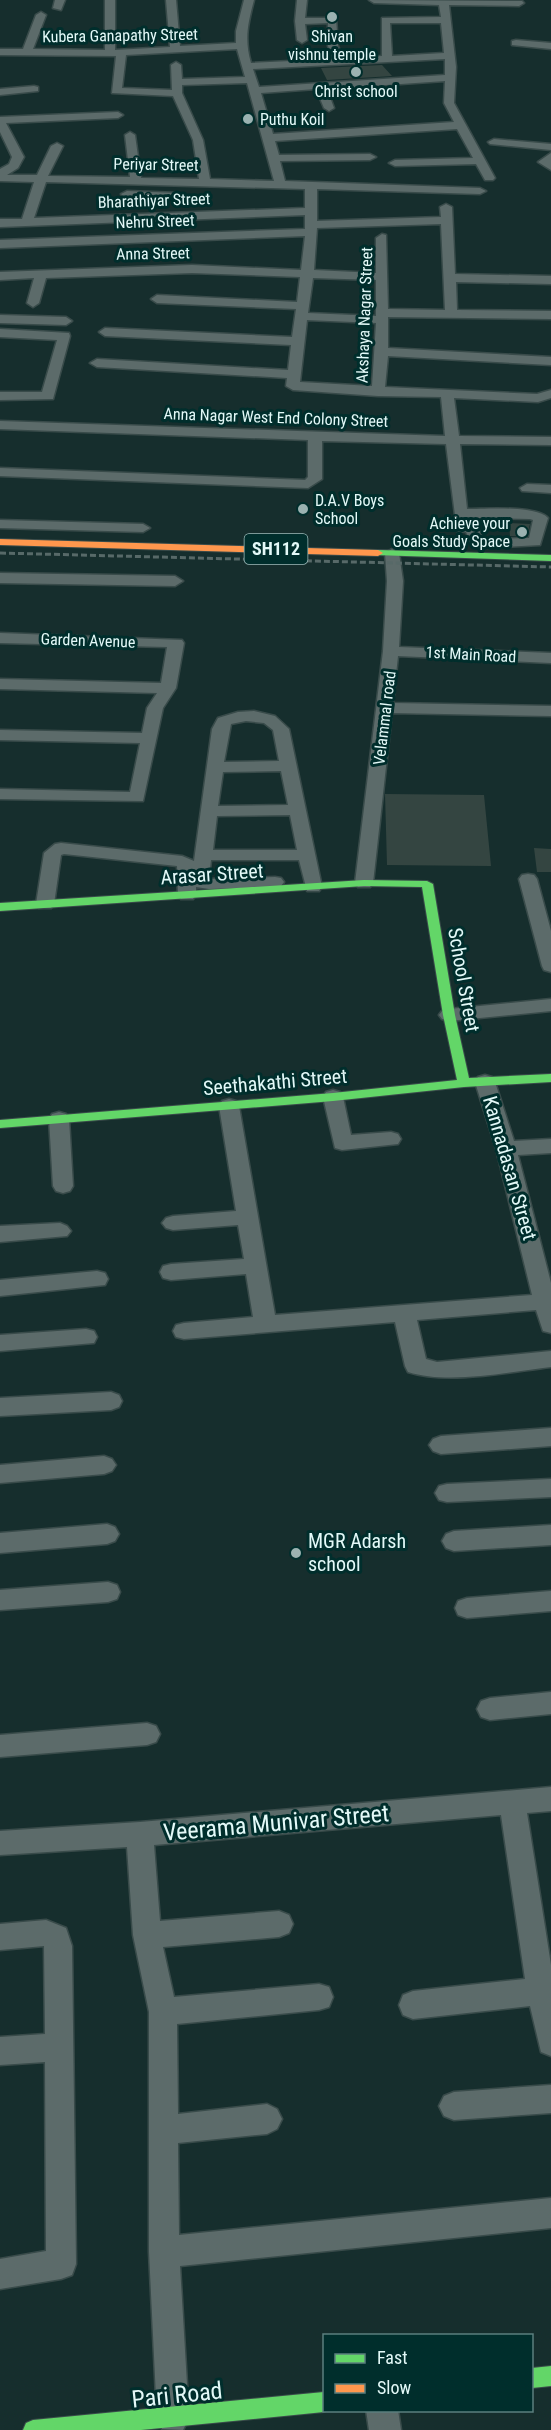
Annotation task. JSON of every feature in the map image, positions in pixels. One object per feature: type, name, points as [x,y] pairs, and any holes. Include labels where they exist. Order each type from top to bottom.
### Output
[{"type":"main road","name":"SH112","points":[[0,542],[393,560],[463,555],[550,562]]},
{"type":"main road","name":"SH112","points":[[111,559],[550,562]]},
{"type":"main road","name":"Arasar Street","points":[[0,907],[312,884],[427,884]]},
{"type":"main road","name":"School Street","points":[[427,884],[449,1015],[464,1083]]},
{"type":"main road","name":"Seethakathi Street","points":[[1,1124],[333,1098],[464,1083],[551,1078]]},
{"type":"main road","points":[[533,2378],[551,2376]]},
{"type":"main road","name":"Pari Road","points":[[33,2430],[67,2429],[173,2418],[280,2418],[323,2402]]},
{"type":"street","points":[[110,0],[117,91],[252,85],[320,85],[450,78]]},
{"type":"street","points":[[171,0],[175,51]]},
{"type":"street","points":[[249,0],[241,31],[241,46],[269,138],[280,184]]},
{"type":"street","points":[[302,0],[300,21],[302,40]]},
{"type":"street","points":[[374,0],[519,3]]},
{"type":"street","points":[[447,1],[449,103],[489,178]]},
{"type":"street","points":[[27,52],[41,15]]},
{"type":"street","points":[[300,21],[333,20],[333,46],[339,62]]},
{"type":"street","points":[[387,59],[385,20],[446,20]]},
{"type":"street","name":"Kubera Ganapathy Street","points":[[0,52],[115,53],[241,46]]},
{"type":"street","points":[[551,46],[516,48],[551,56]]},
{"type":"street","points":[[246,66],[449,56]]},
{"type":"street","points":[[176,65],[177,88],[198,140],[205,181]]},
{"type":"street","points":[[320,85],[329,108]]},
{"type":"street","points":[[0,92],[34,89]]},
{"type":"street","points":[[0,176],[14,166],[18,157],[0,120],[118,115]]},
{"type":"street","points":[[269,138],[460,125]]},
{"type":"street","points":[[412,129],[423,141]]},
{"type":"street","points":[[130,135],[136,180]]},
{"type":"street","points":[[495,142],[551,147]]},
{"type":"street","points":[[27,222],[42,191],[40,178],[57,146]]},
{"type":"street","points":[[274,158],[370,158]]},
{"type":"street","points":[[394,163],[481,161]]},
{"type":"street","name":"Periyar Street","points":[[0,176],[480,191]]},
{"type":"street","points":[[293,380],[296,341],[307,274],[311,228],[311,186]]},
{"type":"street","points":[[446,189],[445,220],[451,314]]},
{"type":"street","points":[[119,194],[178,196]]},
{"type":"street","name":"Bharathiyar Street","points":[[0,223],[310,211]]},
{"type":"street","name":"Nehru Street","points":[[0,244],[445,220]]},
{"type":"street","name":"Akshaya Nagar Street","points":[[378,392],[382,351],[382,238]]},
{"type":"street","name":"Anna Street","points":[[0,276],[192,268],[383,277]]},
{"type":"street","points":[[33,303],[41,274]]},
{"type":"street","points":[[450,279],[551,280]]},
{"type":"street","points":[[157,299],[382,316],[551,315]]},
{"type":"street","points":[[0,319],[66,321]]},
{"type":"street","points":[[105,332],[296,341]]},
{"type":"street","points":[[0,333],[64,336],[48,396],[0,396]]},
{"type":"street","points":[[382,351],[551,361]]},
{"type":"street","points":[[98,363],[293,380],[378,392],[538,398],[551,394]]},
{"type":"street","points":[[447,394],[464,513],[463,555]]},
{"type":"street","name":"Anna Nagar West End Colony Street","points":[[0,425],[315,437],[453,439],[551,445]]},
{"type":"street","points":[[0,472],[308,484],[315,479],[315,437]]},
{"type":"street","points":[[527,488],[551,489]]},
{"type":"street","points":[[464,513],[537,516],[541,518],[535,542]]},
{"type":"street","points":[[464,513],[478,543],[535,542],[546,548],[550,562]]},
{"type":"street","points":[[0,524],[143,528]]},
{"type":"street","name":"Velammal road","points":[[364,883],[391,651],[393,560]]},
{"type":"street","points":[[0,578],[175,581]]},
{"type":"street","name":"Garden Avenue","points":[[0,638],[176,643],[168,688]]},
{"type":"street","name":"1st Main Road","points":[[391,651],[551,658]]},
{"type":"street","points":[[0,684],[168,688]]},
{"type":"street","points":[[0,794],[137,797],[155,708],[168,688]]},
{"type":"street","points":[[385,708],[551,711]]},
{"type":"street","points":[[255,716],[277,723],[281,729],[288,766],[312,884],[202,883],[200,879],[220,729],[224,721],[231,717],[255,716]]},
{"type":"street","points":[[0,735],[149,738]]},
{"type":"street","points":[[215,767],[288,766]]},
{"type":"street","points":[[209,811],[297,810]]},
{"type":"street","points":[[45,904],[53,853],[62,848],[182,861],[186,863],[187,895]]},
{"type":"street","points":[[203,855],[306,855]]},
{"type":"street","points":[[528,879],[551,966]]},
{"type":"street","points":[[449,1015],[551,1005]]},
{"type":"street","name":"Kannadasan Street","points":[[485,1082],[548,1301],[551,1324]]},
{"type":"street","points":[[333,1098],[342,1143],[391,1139]]},
{"type":"street","points":[[229,1106],[265,1324]]},
{"type":"street","points":[[59,1119],[63,1186]]},
{"type":"street","points":[[506,1149],[551,1146]]},
{"type":"street","points":[[173,1223],[248,1217]]},
{"type":"street","points":[[0,1234],[60,1231]]},
{"type":"street","points":[[171,1272],[256,1266]]},
{"type":"street","points":[[0,1288],[97,1279]]},
{"type":"street","points":[[184,1331],[548,1301]]},
{"type":"street","points":[[404,1312],[416,1366],[419,1367],[437,1370],[551,1359]]},
{"type":"street","points":[[0,1343],[86,1337]]},
{"type":"street","points":[[0,1407],[111,1401]]},
{"type":"street","points":[[441,1445],[551,1437]]},
{"type":"street","points":[[0,1474],[104,1465]]},
{"type":"street","points":[[447,1492],[551,1488]]},
{"type":"street","points":[[0,1543],[107,1534]]},
{"type":"street","points":[[454,1540],[551,1535]]},
{"type":"street","points":[[0,1600],[108,1592]]},
{"type":"street","points":[[467,1608],[551,1602]]},
{"type":"street","points":[[490,1708],[551,1703]]},
{"type":"street","points":[[0,1746],[147,1734]]},
{"type":"street","name":"Veerama Munivar Street","points":[[0,1843],[140,1834],[551,1799]]},
{"type":"street","points":[[512,1803],[551,2042]]},
{"type":"street","points":[[140,1834],[147,1935],[163,2012],[164,2252],[173,2418]]},
{"type":"street","points":[[147,1935],[279,1924]]},
{"type":"street","points":[[0,1937],[36,1933],[46,1933],[56,1937],[61,2264],[0,2274]]},
{"type":"street","points":[[413,2005],[541,1991]]},
{"type":"street","points":[[163,2012],[319,1997]]},
{"type":"street","points":[[0,2051],[58,2047]]},
{"type":"street","points":[[454,2106],[551,2099]]},
{"type":"street","points":[[164,2130],[267,2119]]},
{"type":"street","points":[[164,2252],[551,2213]]},
{"type":"street","points":[[382,2412],[385,2430]]},
{"type":"building","name":"Christ school","points":[[382,65],[392,76],[327,80],[321,68]]},
{"type":"building","points":[[509,523],[530,524],[527,536],[510,536]]},
{"type":"building","points":[[385,794],[484,795],[491,866],[387,865]]},
{"type":"building","points":[[534,848],[551,849],[551,872],[537,872]]},
{"type":"railway","points":[[0,553],[551,567]]},
{"type":"traffic: fast","points":[[378,553],[551,558]]},
{"type":"traffic: fast","points":[[0,907],[364,883],[427,884],[449,1015],[464,1083]]},
{"type":"traffic: fast","points":[[0,1124],[333,1097],[464,1083],[551,1078]]},
{"type":"traffic: fast","points":[[533,2378],[551,2376]]},
{"type":"traffic: fast","points":[[33,2430],[323,2402]]},
{"type":"traffic: slow","points":[[0,542],[378,553]]},
{"type":"place","name":"Shivan vishnu temple","points":[[332,17]]},
{"type":"place","name":"Christ school","points":[[356,72]]},
{"type":"place","name":"Puthu Koil","points":[[248,119]]},
{"type":"place","name":"D.A.V Boys School","points":[[303,509]]},
{"type":"place","name":"Achieve your Goals Study Space","points":[[522,532]]},
{"type":"place","name":"MGR Adarsh school","points":[[296,1553]]}]
